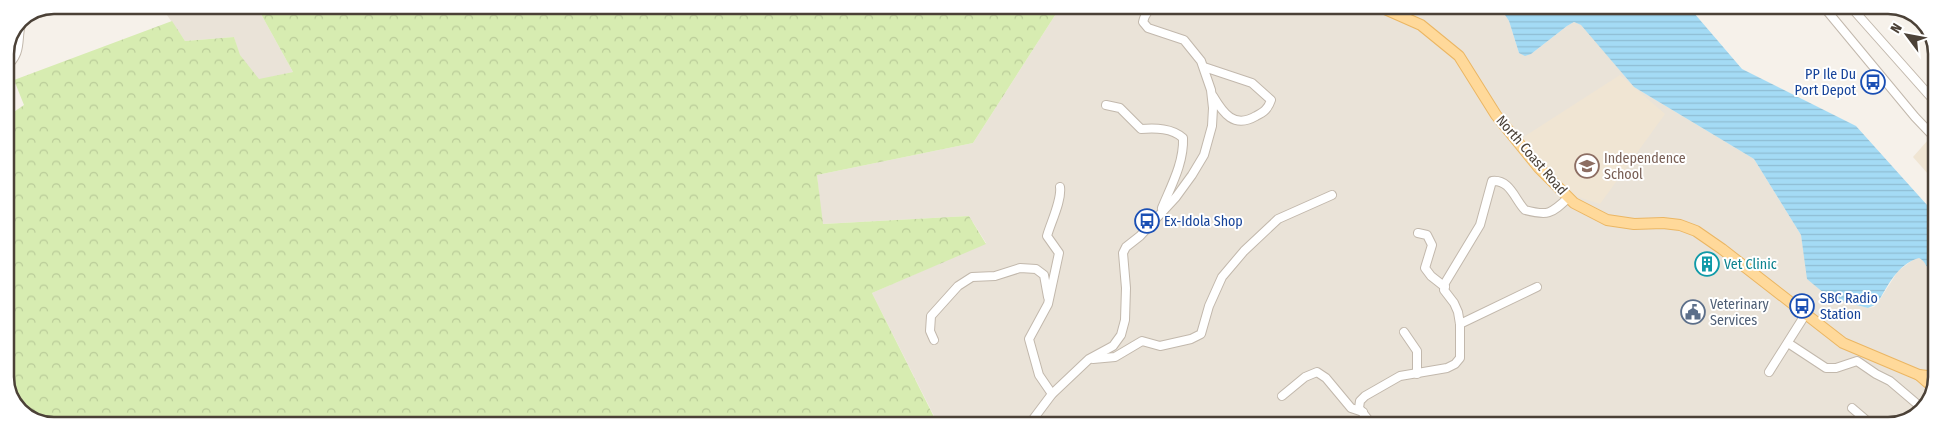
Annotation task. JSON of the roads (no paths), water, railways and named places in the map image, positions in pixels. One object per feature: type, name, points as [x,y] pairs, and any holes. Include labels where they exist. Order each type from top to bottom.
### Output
[{"type":"main road","name":"North Coast Road","points":[[1397,14],[1422,25],[1459,56],[1496,115],[1539,168],[1574,203],[1607,220],[1634,224],[1663,223],[1680,225],[1696,232],[1722,249],[1805,316],[1844,343],[1919,375]]},
{"type":"main road","points":[[1919,375],[1928,376]]},
{"type":"main road","points":[[1919,375],[1927,382]]},
{"type":"street","points":[[1035,417],[1052,394],[1088,359],[1113,346],[1121,335],[1125,320],[1126,288],[1123,253],[1126,247],[1140,236],[1160,212],[1176,197],[1204,155],[1212,126],[1212,94],[1201,61],[1184,40],[1148,28],[1143,22],[1146,14]]},
{"type":"street","points":[[1829,14],[1928,131]]},
{"type":"street","points":[[1857,14],[1928,95]]},
{"type":"street","points":[[14,57],[20,34]]},
{"type":"street","points":[[1204,67],[1252,83],[1271,100],[1269,107],[1254,118],[1244,121],[1234,120],[1223,113],[1212,94]]},
{"type":"street","points":[[1106,105],[1120,108],[1141,129],[1168,130],[1177,133],[1183,138],[1182,155],[1175,179],[1160,212]]},
{"type":"street","points":[[1367,417],[1359,408],[1360,401],[1365,396],[1400,376],[1447,368],[1455,364],[1460,358],[1460,324],[1454,303],[1444,290],[1445,283],[1480,225],[1492,181],[1499,181],[1508,186],[1525,210],[1542,215],[1556,209],[1568,198]]},
{"type":"street","points":[[1052,394],[1038,375],[1029,339],[1048,304],[1059,253],[1048,236],[1055,208],[1061,196],[1060,187]]},
{"type":"street","points":[[1088,359],[1115,357],[1142,341],[1160,346],[1191,339],[1201,334],[1209,306],[1222,277],[1244,251],[1278,219],[1332,195]]},
{"type":"street","points":[[1418,233],[1427,234],[1432,245],[1425,268],[1431,276],[1445,287]]},
{"type":"street","points":[[934,340],[929,325],[931,316],[958,286],[972,277],[995,276],[1020,268],[1036,269],[1044,275],[1048,304]]},
{"type":"street","points":[[1460,324],[1537,287]]},
{"type":"street","points":[[1769,372],[1805,316]]},
{"type":"street","points":[[1404,332],[1417,351],[1416,374]]},
{"type":"street","points":[[1788,343],[1826,368],[1836,368],[1857,361],[1890,381],[1917,404]]},
{"type":"street","points":[[1282,396],[1305,377],[1317,372],[1326,378],[1351,408],[1363,412]]},
{"type":"street","points":[[1852,408],[1862,417]]},
{"type":"water","points":[[1504,14],[1695,14],[1742,69],[1856,126],[1928,206],[1928,270],[1925,263],[1919,258],[1911,261],[1894,276],[1877,304],[1868,308],[1837,300],[1825,294],[1807,279],[1801,235],[1754,159],[1634,87],[1581,25],[1574,22],[1531,54],[1525,56],[1519,53],[1509,21]]},
{"type":"place","name":"PP Ile Du Port Depot","points":[[1873,82]]},
{"type":"place","name":"Independence School","points":[[1587,166]]},
{"type":"place","name":"Ex-Idola Shop","points":[[1147,221]]},
{"type":"place","name":"Vet Clinic","points":[[1707,264]]},
{"type":"place","name":"SBC Radio Station","points":[[1802,306]]},
{"type":"place","name":"Veterinary Services","points":[[1693,312]]}]
